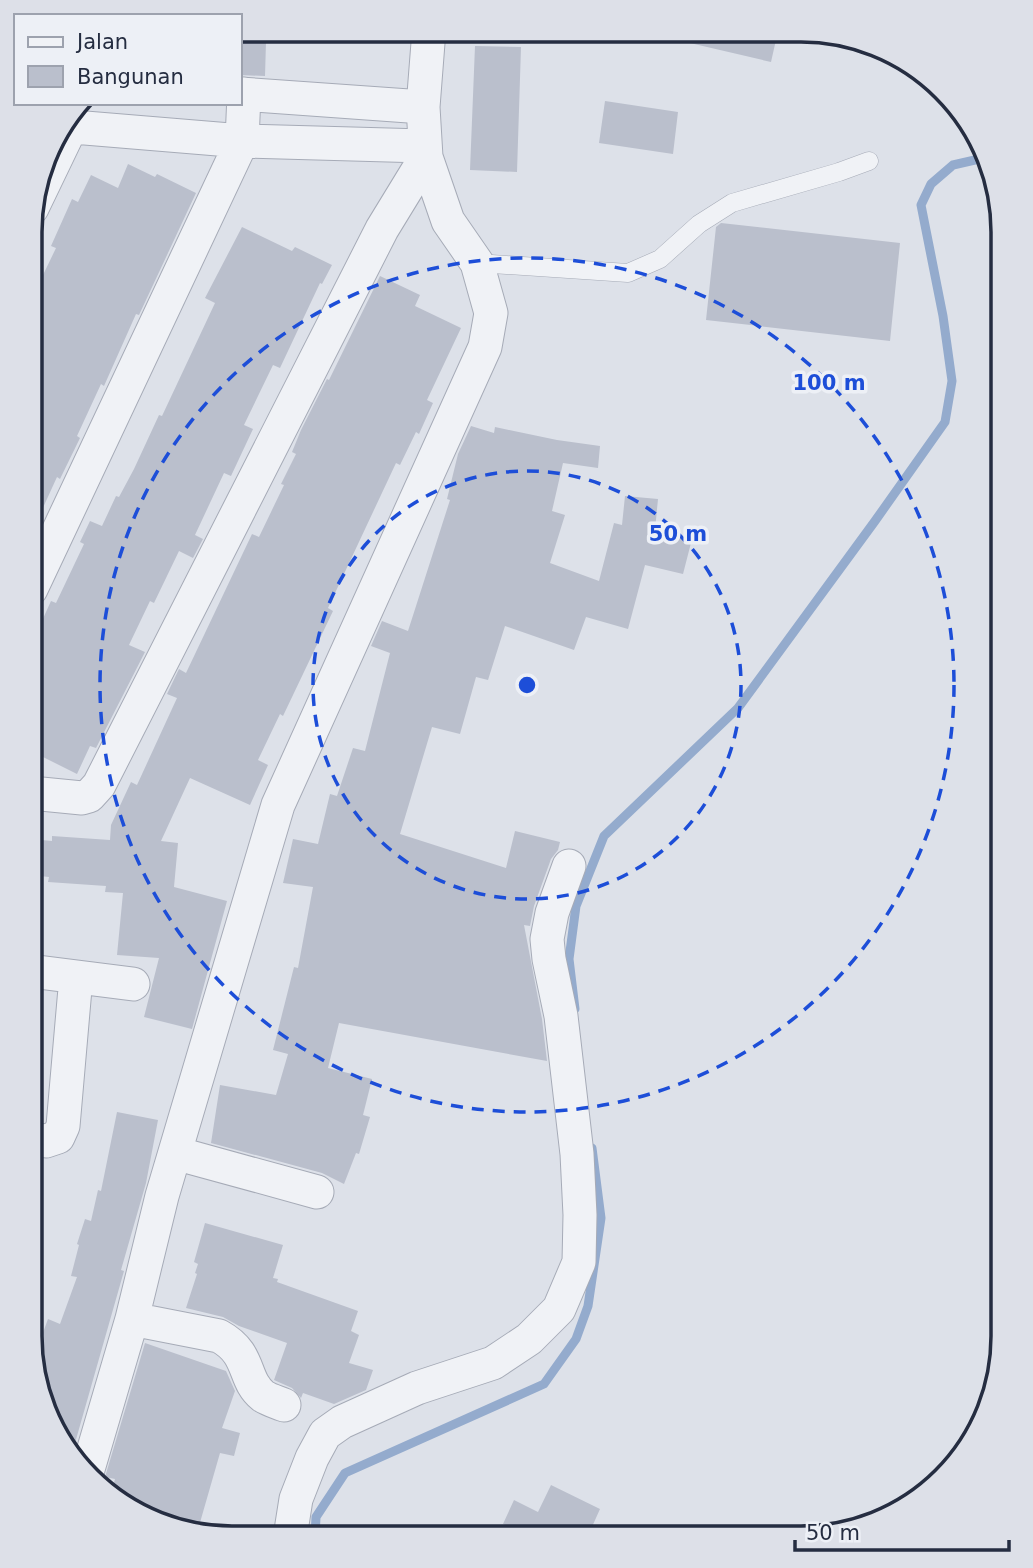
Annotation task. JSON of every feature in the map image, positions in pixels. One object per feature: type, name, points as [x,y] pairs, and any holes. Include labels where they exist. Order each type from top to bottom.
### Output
[{"type":"street","points":[[90,1462],[132,1319],[162,1196],[278,805],[485,347],[491,313],[477,263],[448,221],[425,152],[423,107],[428,42]]},
{"type":"street","points":[[42,566],[242,141],[242,94],[423,107]]},
{"type":"street","points":[[74,127],[242,141],[425,152]]},
{"type":"street","points":[[42,794],[82,798],[89,796],[99,785],[382,229],[425,152]]},
{"type":"street","points":[[292,1526],[296,1499],[325,1434],[342,1422],[417,1388],[493,1363],[529,1339],[559,1309],[579,1262],[577,1154],[561,1016],[547,939],[552,913],[569,866]]},
{"type":"street","points":[[42,973],[133,984]]},
{"type":"street","points":[[42,1140],[58,1137],[63,1126],[76,977]]},
{"type":"street","points":[[175,1153],[317,1192]]},
{"type":"street","points":[[132,1319],[219,1336],[239,1352],[257,1389],[265,1397],[284,1405]]},
{"type":"lane","points":[[477,263],[628,273],[660,259],[699,224],[732,203],[869,161]]},
{"type":"building","points":[[242,42],[266,42],[265,76],[242,75]]},
{"type":"building","points":[[686,42],[776,42],[771,62]]},
{"type":"building","points":[[475,46],[521,47],[517,172],[470,170]]},
{"type":"building","points":[[605,101],[678,112],[673,154],[599,143]]},
{"type":"building","points":[[128,164],[155,177],[157,174],[196,193],[104,386],[101,384],[77,436],[80,438],[60,479],[57,477],[42,510],[42,277],[56,248],[51,246],[72,199],[78,202],[91,175],[118,188]]},
{"type":"building","points":[[721,223],[900,243],[890,341],[706,320],[716,227]]},
{"type":"building","points":[[242,227],[292,251],[295,247],[332,265],[322,284],[320,283],[280,368],[273,365],[244,425],[253,429],[231,476],[224,473],[195,535],[203,539],[193,558],[179,551],[154,603],[150,601],[129,645],[145,652],[96,748],[90,746],[77,774],[42,756],[42,621],[51,601],[56,603],[84,544],[80,542],[90,521],[102,526],[116,496],[119,497],[134,469],[159,415],[162,416],[215,303],[205,298]]},
{"type":"building","points":[[380,276],[420,295],[415,306],[461,328],[427,400],[433,403],[419,434],[416,432],[400,465],[396,463],[328,608],[333,611],[283,716],[280,714],[258,760],[268,765],[250,805],[190,778],[161,841],[178,843],[174,887],[227,901],[192,1029],[144,1017],[159,958],[117,955],[123,893],[105,892],[106,886],[48,882],[49,877],[42,876],[42,840],[52,841],[52,836],[110,840],[111,825],[131,782],[137,785],[177,698],[167,694],[179,669],[186,673],[252,534],[259,537],[284,485],[281,484],[296,454],[292,452],[301,430],[327,379],[329,380]]},
{"type":"building","points":[[471,426],[494,433],[495,427],[600,446],[598,468],[563,463],[552,511],[565,515],[550,563],[599,581],[614,523],[622,525],[625,496],[658,499],[655,530],[692,539],[683,574],[645,565],[628,629],[586,617],[574,650],[505,626],[488,680],[476,677],[460,734],[432,727],[400,834],[506,868],[515,831],[560,842],[534,906],[530,926],[524,925],[547,1061],[339,1023],[328,1068],[372,1079],[363,1115],[370,1117],[359,1154],[356,1153],[344,1184],[322,1173],[211,1143],[220,1085],[276,1095],[288,1054],[273,1050],[294,967],[298,968],[313,887],[283,883],[293,839],[318,844],[330,794],[337,796],[353,748],[365,751],[390,653],[371,646],[382,621],[408,631],[450,500],[447,499],[458,454]]},
{"type":"building","points":[[117,1112],[158,1120],[146,1183],[121,1270],[124,1271],[75,1443],[52,1397],[44,1361],[42,1335],[48,1319],[60,1324],[77,1277],[71,1276],[79,1245],[77,1244],[85,1219],[91,1221],[98,1190],[101,1191]]},
{"type":"building","points":[[205,1223],[283,1245],[273,1278],[278,1279],[277,1282],[358,1311],[351,1331],[359,1335],[349,1363],[373,1370],[366,1390],[334,1404],[303,1393],[301,1398],[292,1388],[274,1380],[287,1343],[239,1326],[223,1317],[186,1308],[197,1274],[198,1264],[194,1262]]},
{"type":"building","points":[[145,1343],[226,1371],[235,1391],[222,1428],[240,1433],[234,1456],[220,1453],[200,1523],[159,1512],[116,1487],[113,1485],[115,1479],[105,1477]]},
{"type":"building","points":[[551,1485],[600,1509],[592,1526],[503,1524],[514,1500],[538,1512]]},
{"type":"waterway","points":[[575,1009],[569,959],[576,906],[604,836],[738,708],[945,422],[952,381],[943,316],[921,205],[931,184],[953,165],[977,159]]},
{"type":"waterway","points":[[316,1526],[316,1517],[345,1473],[544,1384],[576,1339],[588,1306],[601,1218],[592,1148]]}]
